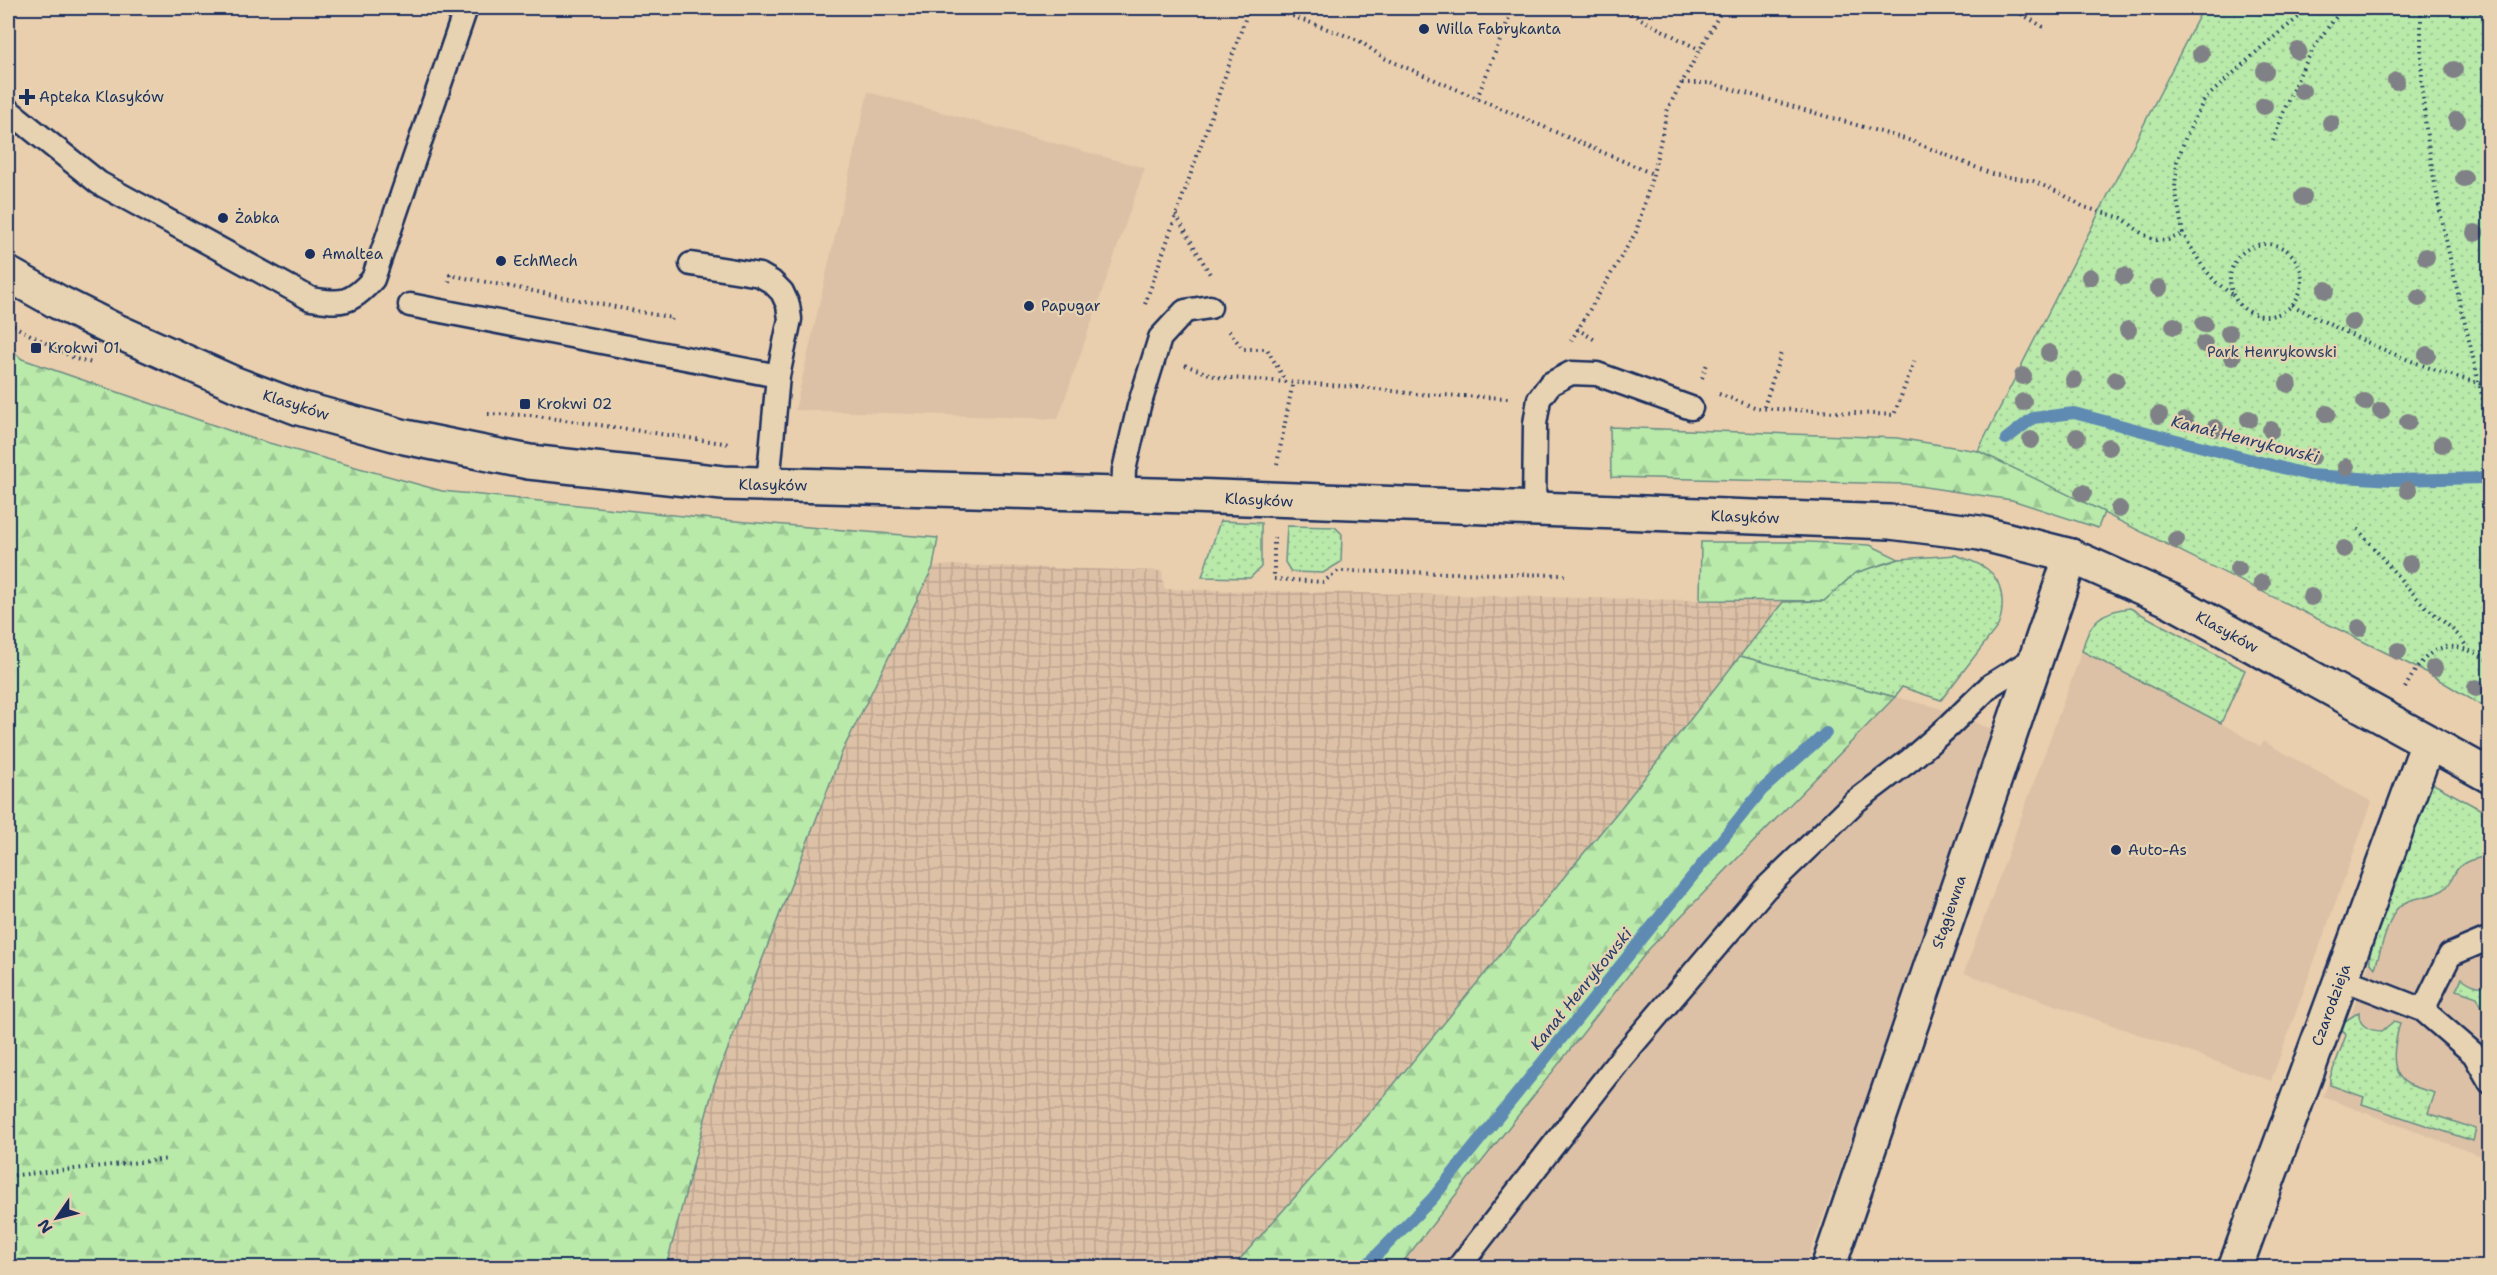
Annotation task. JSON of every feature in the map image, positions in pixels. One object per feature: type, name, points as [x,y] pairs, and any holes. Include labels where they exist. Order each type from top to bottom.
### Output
[{"type":"street","name":"Klasyków","points":[[8,274],[110,328],[235,384],[299,408],[405,437],[529,462],[723,483],[1124,494],[1890,522],[1980,533],[2071,556],[2172,601],[2490,776]]},
{"type":"street","name":"Stągiewna","points":[[1828,1268],[2071,556]]},
{"type":"street","name":"Czarodzieja","points":[[2235,1268],[2428,742]]},
{"type":"lane","points":[[8,110],[99,183],[310,299],[334,303],[358,296],[373,279],[466,8]]},
{"type":"lane","points":[[691,264],[760,275],[782,292],[788,304],[790,319],[778,376],[768,484]]},
{"type":"lane","points":[[410,305],[778,376]]},
{"type":"lane","points":[[1124,494],[1127,460],[1139,406],[1160,338],[1185,311],[1210,307]]},
{"type":"lane","points":[[1534,510],[1535,424],[1544,392],[1571,373],[1597,374],[1691,408]]},
{"type":"lane","points":[[1458,1268],[1622,1057],[1765,889],[1856,801],[1934,740],[1991,684],[2036,657]]},
{"type":"lane","points":[[2423,1010],[2450,955],[2490,938]]},
{"type":"lane","points":[[2341,978],[2423,1010],[2474,1054],[2490,1082]]},
{"type":"path","points":[[1143,312],[1249,8]]},
{"type":"path","points":[[1270,8],[1358,40],[1384,58],[1653,174]]},
{"type":"path","points":[[1477,98],[1513,8]]},
{"type":"path","points":[[1620,8],[1700,50]]},
{"type":"path","points":[[1156,353],[1217,377],[1370,388],[1416,394],[1544,392],[1577,329],[1600,295],[1636,232],[1653,174],[1668,108],[1723,8]]},
{"type":"path","points":[[2011,8],[2047,29]]},
{"type":"path","points":[[2232,294],[2229,279],[2232,265],[2241,253],[2253,245],[2268,244],[2282,247],[2300,268],[2301,287],[2292,305],[2281,313],[2267,316],[2253,314],[2240,306],[2232,294],[2216,282],[2203,267],[2183,234],[2175,187],[2177,162],[2204,100],[2285,26],[2310,8]]},
{"type":"path","points":[[2272,141],[2300,71],[2317,40],[2344,8]]},
{"type":"path","points":[[2421,8],[2421,74],[2428,148],[2461,308],[2490,430]]},
{"type":"path","points":[[2476,8],[2490,21]]},
{"type":"path","points":[[1682,83],[1711,83],[1912,141],[1992,174],[2033,181],[2084,207],[2122,218],[2154,240],[2168,240],[2183,234]]},
{"type":"path","points":[[2292,305],[2394,356],[2490,386]]},
{"type":"path","points":[[1577,329],[1607,347]]},
{"type":"path","points":[[1267,349],[1285,381]]},
{"type":"path","points":[[1764,407],[1781,353]]},
{"type":"path","points":[[1709,390],[1757,408],[1894,415],[1915,358]]},
{"type":"path","points":[[1275,473],[1293,382]]},
{"type":"path","points":[[483,414],[530,415],[771,450]]},
{"type":"path","points":[[2358,529],[2404,583],[2442,622],[2461,636],[2467,648]]},
{"type":"path","points":[[2400,697],[2415,668],[2428,654],[2454,645],[2467,648],[2488,660],[2490,654]]},
{"type":"path","points":[[8,1176],[170,1159]]},
{"type":"shaded area","points":[[868,92],[1145,168],[1058,419],[795,410]]},
{"type":"shaded area","points":[[951,565],[1162,571],[1164,589],[1783,602],[1620,809],[1385,1095],[1233,1267],[666,1268],[714,1085],[842,752],[933,567]]},
{"type":"shaded area","name":"Auto-As","points":[[2082,651],[2221,723],[2260,746],[2263,741],[2372,802],[2271,1081],[1964,973]]},
{"type":"shaded area","points":[[1895,697],[1936,707],[1999,732],[1805,1267],[1399,1268],[1649,949]]},
{"type":"shaded area","points":[[2489,814],[2489,1159],[2323,1097],[2346,1035],[2342,1029],[2342,1023],[2351,1015],[2370,962],[2370,945],[2397,869]]},
{"type":"green space","name":"Park Henrykowski","points":[[2203,8],[2489,8],[2489,710],[2431,675],[1978,451]]},
{"type":"green space","points":[[8,347],[22,359],[251,438],[442,491],[712,519],[938,538],[933,567],[842,752],[714,1085],[666,1267],[8,1267]]},
{"type":"green space","points":[[1610,427],[1897,438],[1978,451],[2104,512],[2098,528],[2012,500],[1905,484],[1611,477]]},
{"type":"green space","points":[[1220,521],[1261,523],[1261,567],[1250,578],[1202,577]]},
{"type":"green space","points":[[1287,526],[1335,527],[1342,534],[1341,562],[1323,573],[1291,572],[1285,562]]},
{"type":"green space","points":[[1701,542],[1809,542],[1870,545],[1899,559],[1855,573],[1824,601],[1700,600]]},
{"type":"green space","points":[[1956,555],[1980,565],[1993,574],[2002,595],[2002,611],[1998,626],[1941,700],[1902,687],[1895,697],[1740,656],[1783,602],[1824,601],[1855,573],[1899,559]]},
{"type":"green space","points":[[2130,608],[2245,670],[2221,723],[2082,651],[2088,632],[2097,620],[2111,612]]},
{"type":"green space","points":[[1740,656],[1895,697],[1649,949],[1399,1267],[1233,1267],[1385,1095],[1620,809]]},
{"type":"green space","points":[[2430,782],[2489,814],[2489,857],[2466,862],[2456,871],[2448,886],[2443,890],[2401,905],[2390,921],[2375,968],[2370,962],[2370,945]]},
{"type":"green space","points":[[2462,978],[2475,985],[2489,985],[2489,1021],[2477,997],[2457,990]]},
{"type":"green space","points":[[2359,1012],[2360,1021],[2373,1030],[2382,1031],[2394,1021],[2400,1023],[2394,1056],[2401,1079],[2408,1084],[2435,1093],[2428,1113],[2476,1129],[2473,1141],[2362,1104],[2364,1097],[2330,1085],[2330,1078],[2346,1035],[2342,1029],[2342,1023]]},
{"type":"waterway","name":"Kanał Henrykowski","points":[[2006,439],[2033,418],[2074,413],[2309,475],[2394,480],[2487,478]]},
{"type":"waterway","name":"Kanał Henrykowski","points":[[1364,1268],[1432,1199],[1762,790],[1826,733]]},
{"type":"place","name":"Willa Fabrykanta","points":[[1424,29]]},
{"type":"place","name":"Apteka Klasyków","points":[[27,97]]},
{"type":"place","name":"Żabka","points":[[223,218]]},
{"type":"place","name":"Amaltea","points":[[310,254]]},
{"type":"place","name":"EchMech","points":[[501,261]]},
{"type":"place","name":"Papugar","points":[[1029,306]]},
{"type":"place","name":"Krokwi 01","points":[[36,348]]},
{"type":"place","name":"Krokwi 02","points":[[525,404]]},
{"type":"place","name":"Auto-As","points":[[2116,850]]}]
